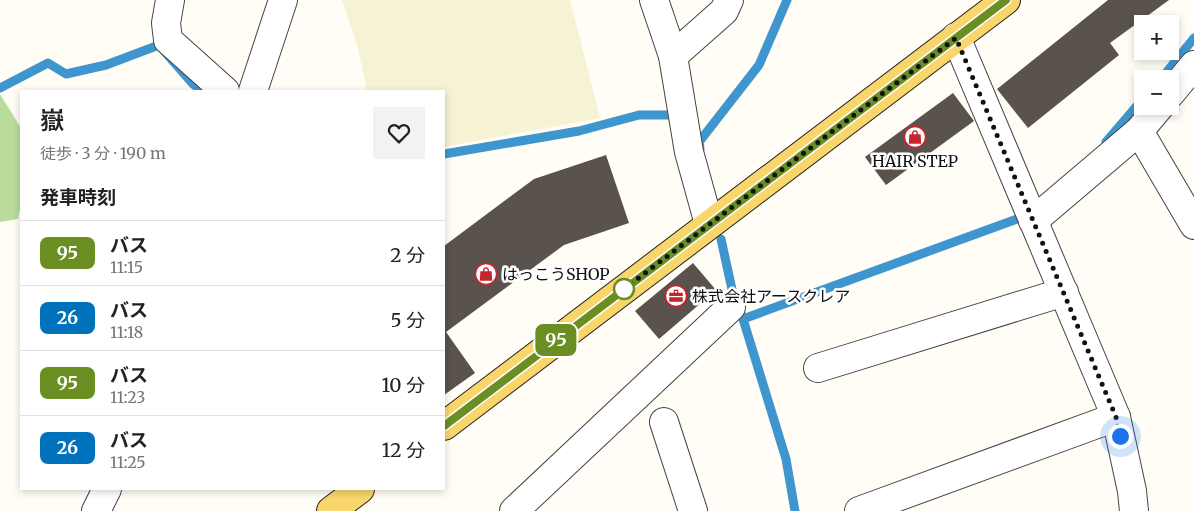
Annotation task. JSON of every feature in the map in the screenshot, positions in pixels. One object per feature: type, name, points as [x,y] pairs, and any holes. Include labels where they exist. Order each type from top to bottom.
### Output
[{"type":"main road","points":[[445,425],[1006,0]]},
{"type":"main road","points":[[331,511],[359,490]]},
{"type":"street","points":[[170,0],[166,22],[168,40],[224,90]]},
{"type":"street","points":[[253,90],[282,0]]},
{"type":"street","points":[[654,0],[673,56],[689,152],[709,224]]},
{"type":"street","points":[[673,56],[724,12],[729,0]]},
{"type":"street","points":[[956,38],[1116,417],[1132,491],[1134,511]]},
{"type":"street","points":[[1179,83],[1194,65]]},
{"type":"street","points":[[1031,215],[1139,131],[1152,115]]},
{"type":"street","points":[[1139,131],[1194,225]]},
{"type":"street","points":[[818,368],[1064,292]]},
{"type":"street","points":[[523,508],[731,308]]},
{"type":"street","points":[[858,511],[1116,417]]},
{"type":"street","points":[[664,422],[693,511]]},
{"type":"street","points":[[96,511],[106,490]]},
{"type":"shaded area","points":[[342,0],[570,0],[600,118],[445,147],[445,90],[367,90],[358,48]]},
{"type":"green space","points":[[0,94],[20,126],[20,209],[18,219],[0,222]]},
{"type":"building","points":[[1108,0],[1169,0],[1148,15],[1134,15],[1134,26],[1110,43],[1119,55],[1028,128],[997,89]]},
{"type":"building","points":[[953,93],[974,121],[886,185],[865,157]]},
{"type":"building","points":[[606,155],[629,223],[564,245],[446,332],[475,373],[445,394],[445,245],[534,179]]},
{"type":"building","points":[[693,263],[716,290],[659,339],[635,311]]},
{"type":"waterway","points":[[700,149],[699,142],[759,65],[787,0]]},
{"type":"waterway","points":[[1168,70],[1194,38]]},
{"type":"waterway","points":[[0,88],[48,63],[66,74],[106,65],[159,45],[193,84],[202,90]]},
{"type":"waterway","points":[[1106,142],[1134,109]]},
{"type":"waterway","points":[[445,154],[579,131],[639,115],[669,115]]},
{"type":"waterway","points":[[743,319],[1017,219],[1028,213]]},
{"type":"waterway","points":[[721,239],[733,294],[743,319],[786,459],[795,511]]},
{"type":"bus line","name":"95","points":[[445,425],[1006,0]]},
{"type":"place","name":"HAIR STEP","points":[[915,137]]},
{"type":"place","name":"はっこうSHOP","points":[[486,274]]},
{"type":"place","name":"株式会社アースクレア","points":[[676,296]]},
{"type":"route","points":[[624,289],[956,38],[1116,417],[1120,436]]}]
